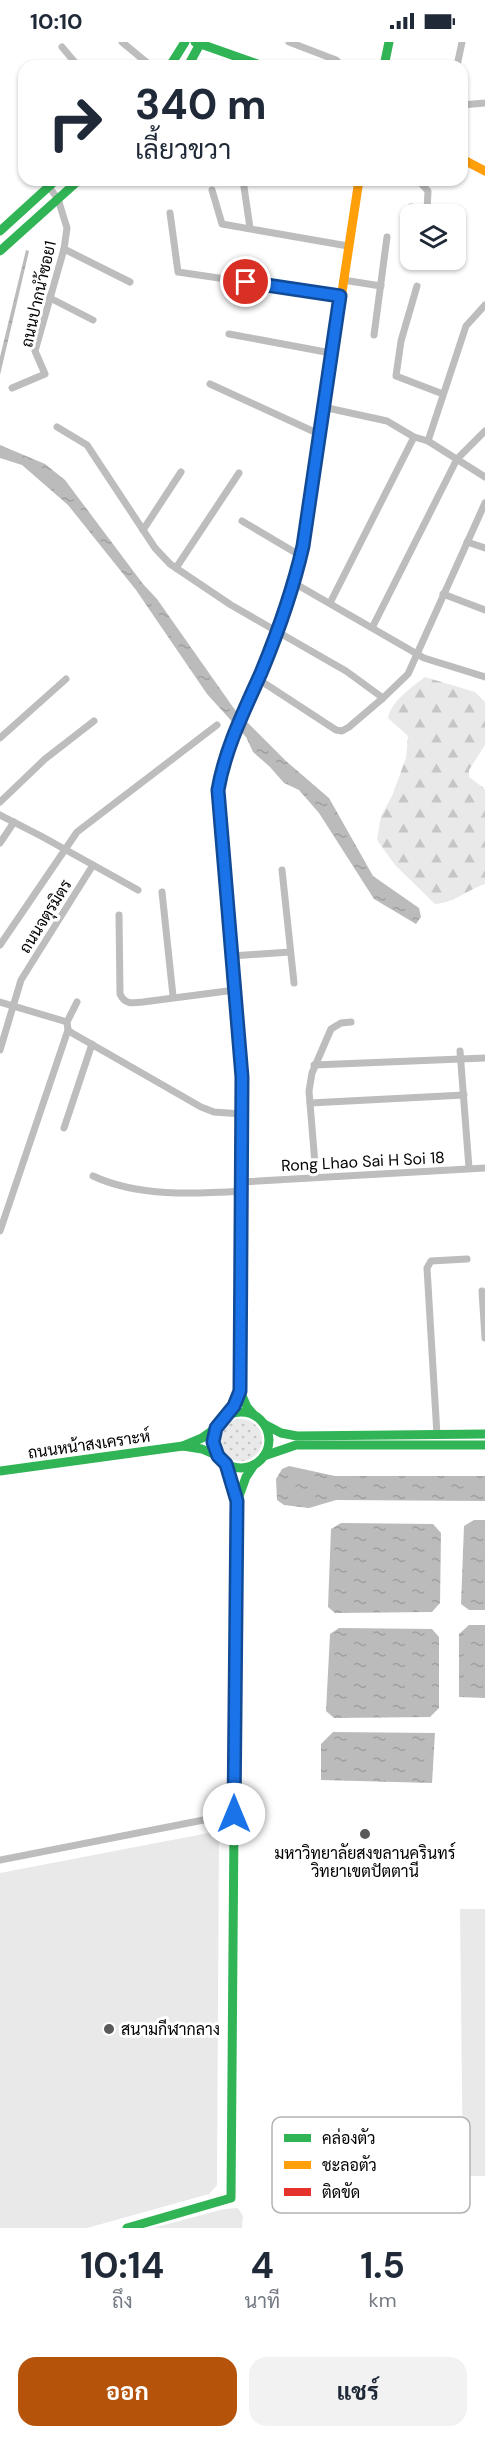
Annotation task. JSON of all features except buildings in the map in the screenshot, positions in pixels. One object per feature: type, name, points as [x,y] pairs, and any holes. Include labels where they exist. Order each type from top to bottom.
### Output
[{"type":"main road","points":[[174,60],[185,42]]},
{"type":"main road","points":[[385,60],[389,42]]},
{"type":"main road","points":[[191,60],[199,43],[246,60]]},
{"type":"main road","points":[[468,162],[485,171]]},
{"type":"main road","points":[[0,231],[49,186]]},
{"type":"main road","points":[[0,251],[72,186]]},
{"type":"main road","points":[[264,1456],[269,1440],[261,1421],[247,1407],[240,1391],[242,1077],[219,829],[218,790],[222,768],[234,734],[277,633],[301,556],[358,186]]},
{"type":"main road","points":[[127,2228],[231,2198],[237,1501],[226,1464],[218,1456],[213,1442],[216,1428],[227,1417],[240,1391]]},
{"type":"main road","points":[[227,1417],[243,1413],[288,1436],[485,1434]]},
{"type":"main road","name":"ถนนหน้าสงเคราะห์","points":[[0,1471],[183,1446],[202,1438],[216,1428]]},
{"type":"main road","points":[[237,1501],[246,1477],[264,1456],[296,1445],[485,1445]]},
{"type":"main road","name":"ถนนหน้าสงเคราะห์","points":[[183,1446],[202,1449],[218,1456]]},
{"type":"main road","points":[[226,1464],[240,1468],[255,1465]]},
{"type":"street","points":[[122,42],[144,60]]},
{"type":"street","points":[[289,42],[336,60]]},
{"type":"street","points":[[458,60],[462,42]]},
{"type":"street","points":[[62,47],[73,60]]},
{"type":"street","points":[[468,104],[485,103]]},
{"type":"street","name":"ถนนปากนำ้ซอย1","points":[[12,388],[45,374],[35,351],[48,297],[64,249],[67,228],[53,186]]},
{"type":"street","points":[[244,186],[250,228]]},
{"type":"street","points":[[423,186],[428,191],[428,204]]},
{"type":"street","points":[[212,189],[222,224],[348,246]]},
{"type":"street","points":[[170,213],[178,272],[340,296]]},
{"type":"street","points":[[374,335],[387,237]]},
{"type":"street","points":[[64,249],[130,282]]},
{"type":"street","points":[[343,280],[381,286]]},
{"type":"street","points":[[417,286],[401,342],[396,376],[443,394]]},
{"type":"street","points":[[48,297],[93,320]]},
{"type":"street","points":[[428,441],[466,326],[485,305]]},
{"type":"street","points":[[229,334],[331,353]]},
{"type":"street","points":[[210,384],[319,434]]},
{"type":"street","points":[[323,407],[387,421],[414,437],[428,441],[485,477]]},
{"type":"street","points":[[57,427],[87,445],[155,548],[176,568],[277,633],[346,671],[383,698]]},
{"type":"street","points":[[373,626],[457,459],[485,431]]},
{"type":"street","points":[[330,603],[414,437]]},
{"type":"street","points":[[143,530],[181,472]]},
{"type":"street","points":[[176,568],[239,473]]},
{"type":"street","points":[[258,679],[339,731],[349,727],[408,674],[485,503]]},
{"type":"street","points":[[242,521],[301,556]]},
{"type":"street","points":[[467,542],[485,548]]},
{"type":"street","points":[[294,583],[373,626],[417,654],[485,677]]},
{"type":"street","points":[[443,594],[485,610]]},
{"type":"street","points":[[0,738],[66,679]]},
{"type":"street","points":[[0,802],[45,759],[94,721]]},
{"type":"street","points":[[0,945],[64,849],[81,828],[217,725]]},
{"type":"street","points":[[0,815],[138,890]]},
{"type":"street","points":[[0,843],[14,822]]},
{"type":"street","name":"ถนนจตุรมิตร","points":[[0,1050],[21,980],[93,865]]},
{"type":"street","points":[[282,870],[294,983]]},
{"type":"street","points":[[162,892],[173,996]]},
{"type":"street","points":[[119,915],[122,998],[128,1003],[235,990]]},
{"type":"street","points":[[232,956],[290,952]]},
{"type":"street","points":[[0,1002],[68,1026],[92,1044],[201,1107],[214,1112],[242,1114]]},
{"type":"street","points":[[0,1231],[77,1002]]},
{"type":"street","points":[[316,1176],[309,1085],[314,1065],[331,1029],[341,1023],[351,1022]]},
{"type":"street","points":[[64,1128],[92,1044]]},
{"type":"street","points":[[460,1051],[469,1168]]},
{"type":"street","points":[[314,1065],[485,1058]]},
{"type":"street","points":[[310,1103],[464,1095]]},
{"type":"street","name":"Rong Lhao Sai H Soi 18","points":[[93,1176],[106,1182],[146,1190],[193,1193],[316,1176],[485,1168]]},
{"type":"street","points":[[437,1435],[427,1268],[431,1261],[467,1259]]},
{"type":"street","points":[[482,1291],[485,1338]]},
{"type":"street","points":[[0,1860],[234,1814]]},
{"type":"green space","points":[[425,677],[475,692],[485,702],[485,745],[469,770],[469,777],[485,789],[485,884],[454,899],[435,904],[395,865],[377,840],[381,816],[392,796],[406,758],[408,736],[388,718],[398,700]]},
{"type":"green space","points":[[241,1419],[256,1425],[262,1440],[256,1455],[241,1461],[226,1455],[220,1440],[226,1425]]},
{"type":"green space","name":"สนามกีฬากลาง","points":[[219,1831],[217,2185],[209,2194],[87,2228],[0,2228],[0,1873]]},
{"type":"green space","points":[[460,1909],[485,1909],[485,2176],[470,2176],[470,2117],[462,2117]]},
{"type":"green space","points":[[238,2208],[243,2216],[242,2228],[153,2228],[224,2209]]},
{"type":"water","points":[[26,250],[29,251],[0,375],[0,357]]},
{"type":"water","points":[[0,445],[45,464],[65,480],[143,584],[157,599],[235,710],[286,761],[329,798],[373,876],[419,908],[421,917],[416,924],[374,899],[319,813],[299,790],[284,783],[253,752],[246,737],[207,694],[136,590],[68,505],[22,465],[0,458]]},
{"type":"water","points":[[289,1466],[335,1476],[485,1476],[485,1501],[336,1500],[309,1508],[284,1505],[277,1500],[276,1479],[282,1469]]},
{"type":"water","points":[[474,1520],[485,1520],[485,1610],[469,1610],[461,1604],[464,1526]]},
{"type":"water","points":[[341,1523],[433,1524],[441,1533],[440,1603],[432,1612],[335,1613],[328,1607],[331,1529]]},
{"type":"water","points":[[469,1625],[485,1625],[485,1698],[459,1697],[459,1634]]},
{"type":"water","points":[[339,1628],[432,1629],[439,1637],[439,1708],[430,1717],[334,1718],[326,1711],[330,1634]]},
{"type":"water","points":[[333,1732],[435,1733],[432,1783],[321,1780],[321,1744]]},
{"type":"traffic: fast","points":[[174,60],[185,42]]},
{"type":"traffic: fast","points":[[195,42],[246,60]]},
{"type":"traffic: fast","points":[[191,60],[201,42]]},
{"type":"traffic: fast","points":[[385,60],[389,42]]},
{"type":"traffic: fast","points":[[0,231],[49,186]]},
{"type":"traffic: fast","points":[[0,251],[72,186]]},
{"type":"traffic: fast","points":[[241,1157],[242,1077],[219,829],[218,790],[222,768],[277,633],[301,556],[330,371]]},
{"type":"traffic: fast","points":[[240,1391],[247,1407],[254,1415]]},
{"type":"traffic: fast","points":[[241,1412],[256,1417],[264,1425],[269,1440],[264,1455],[256,1463],[241,1468],[226,1463],[218,1455],[213,1440],[218,1425],[226,1417],[241,1412]]},
{"type":"traffic: fast","points":[[264,1424],[281,1433],[297,1436],[485,1434]]},
{"type":"traffic: fast","points":[[0,1471],[183,1446],[202,1438],[216,1428]]},
{"type":"traffic: fast","points":[[264,1456],[296,1445],[485,1445]]},
{"type":"traffic: fast","points":[[183,1446],[202,1449],[218,1456]]},
{"type":"traffic: fast","points":[[238,1499],[246,1477],[254,1465]]},
{"type":"traffic: fast","points":[[127,2228],[231,2198],[235,1697]]},
{"type":"traffic: slow","points":[[468,162],[485,171]]},
{"type":"traffic: slow","points":[[330,371],[358,186]]},
{"type":"traffic: jam","points":[[227,1417],[240,1391],[241,1157]]},
{"type":"traffic: jam","points":[[226,1464],[237,1501],[235,1697]]},
{"type":"place","name":"มหาวิทยาลัยสงขลานครินทร์ วิทยาเขตปัตตานี","points":[[365,1834]]},
{"type":"place","name":"สนามกีฬากลาง","points":[[109,2029]]},
{"type":"route","points":[[234,1814],[237,1501],[226,1464],[218,1456],[213,1442],[216,1428],[227,1417],[240,1391],[242,1077],[219,829],[218,790],[228,750],[277,633],[298,569],[340,296],[246,282]]}]
